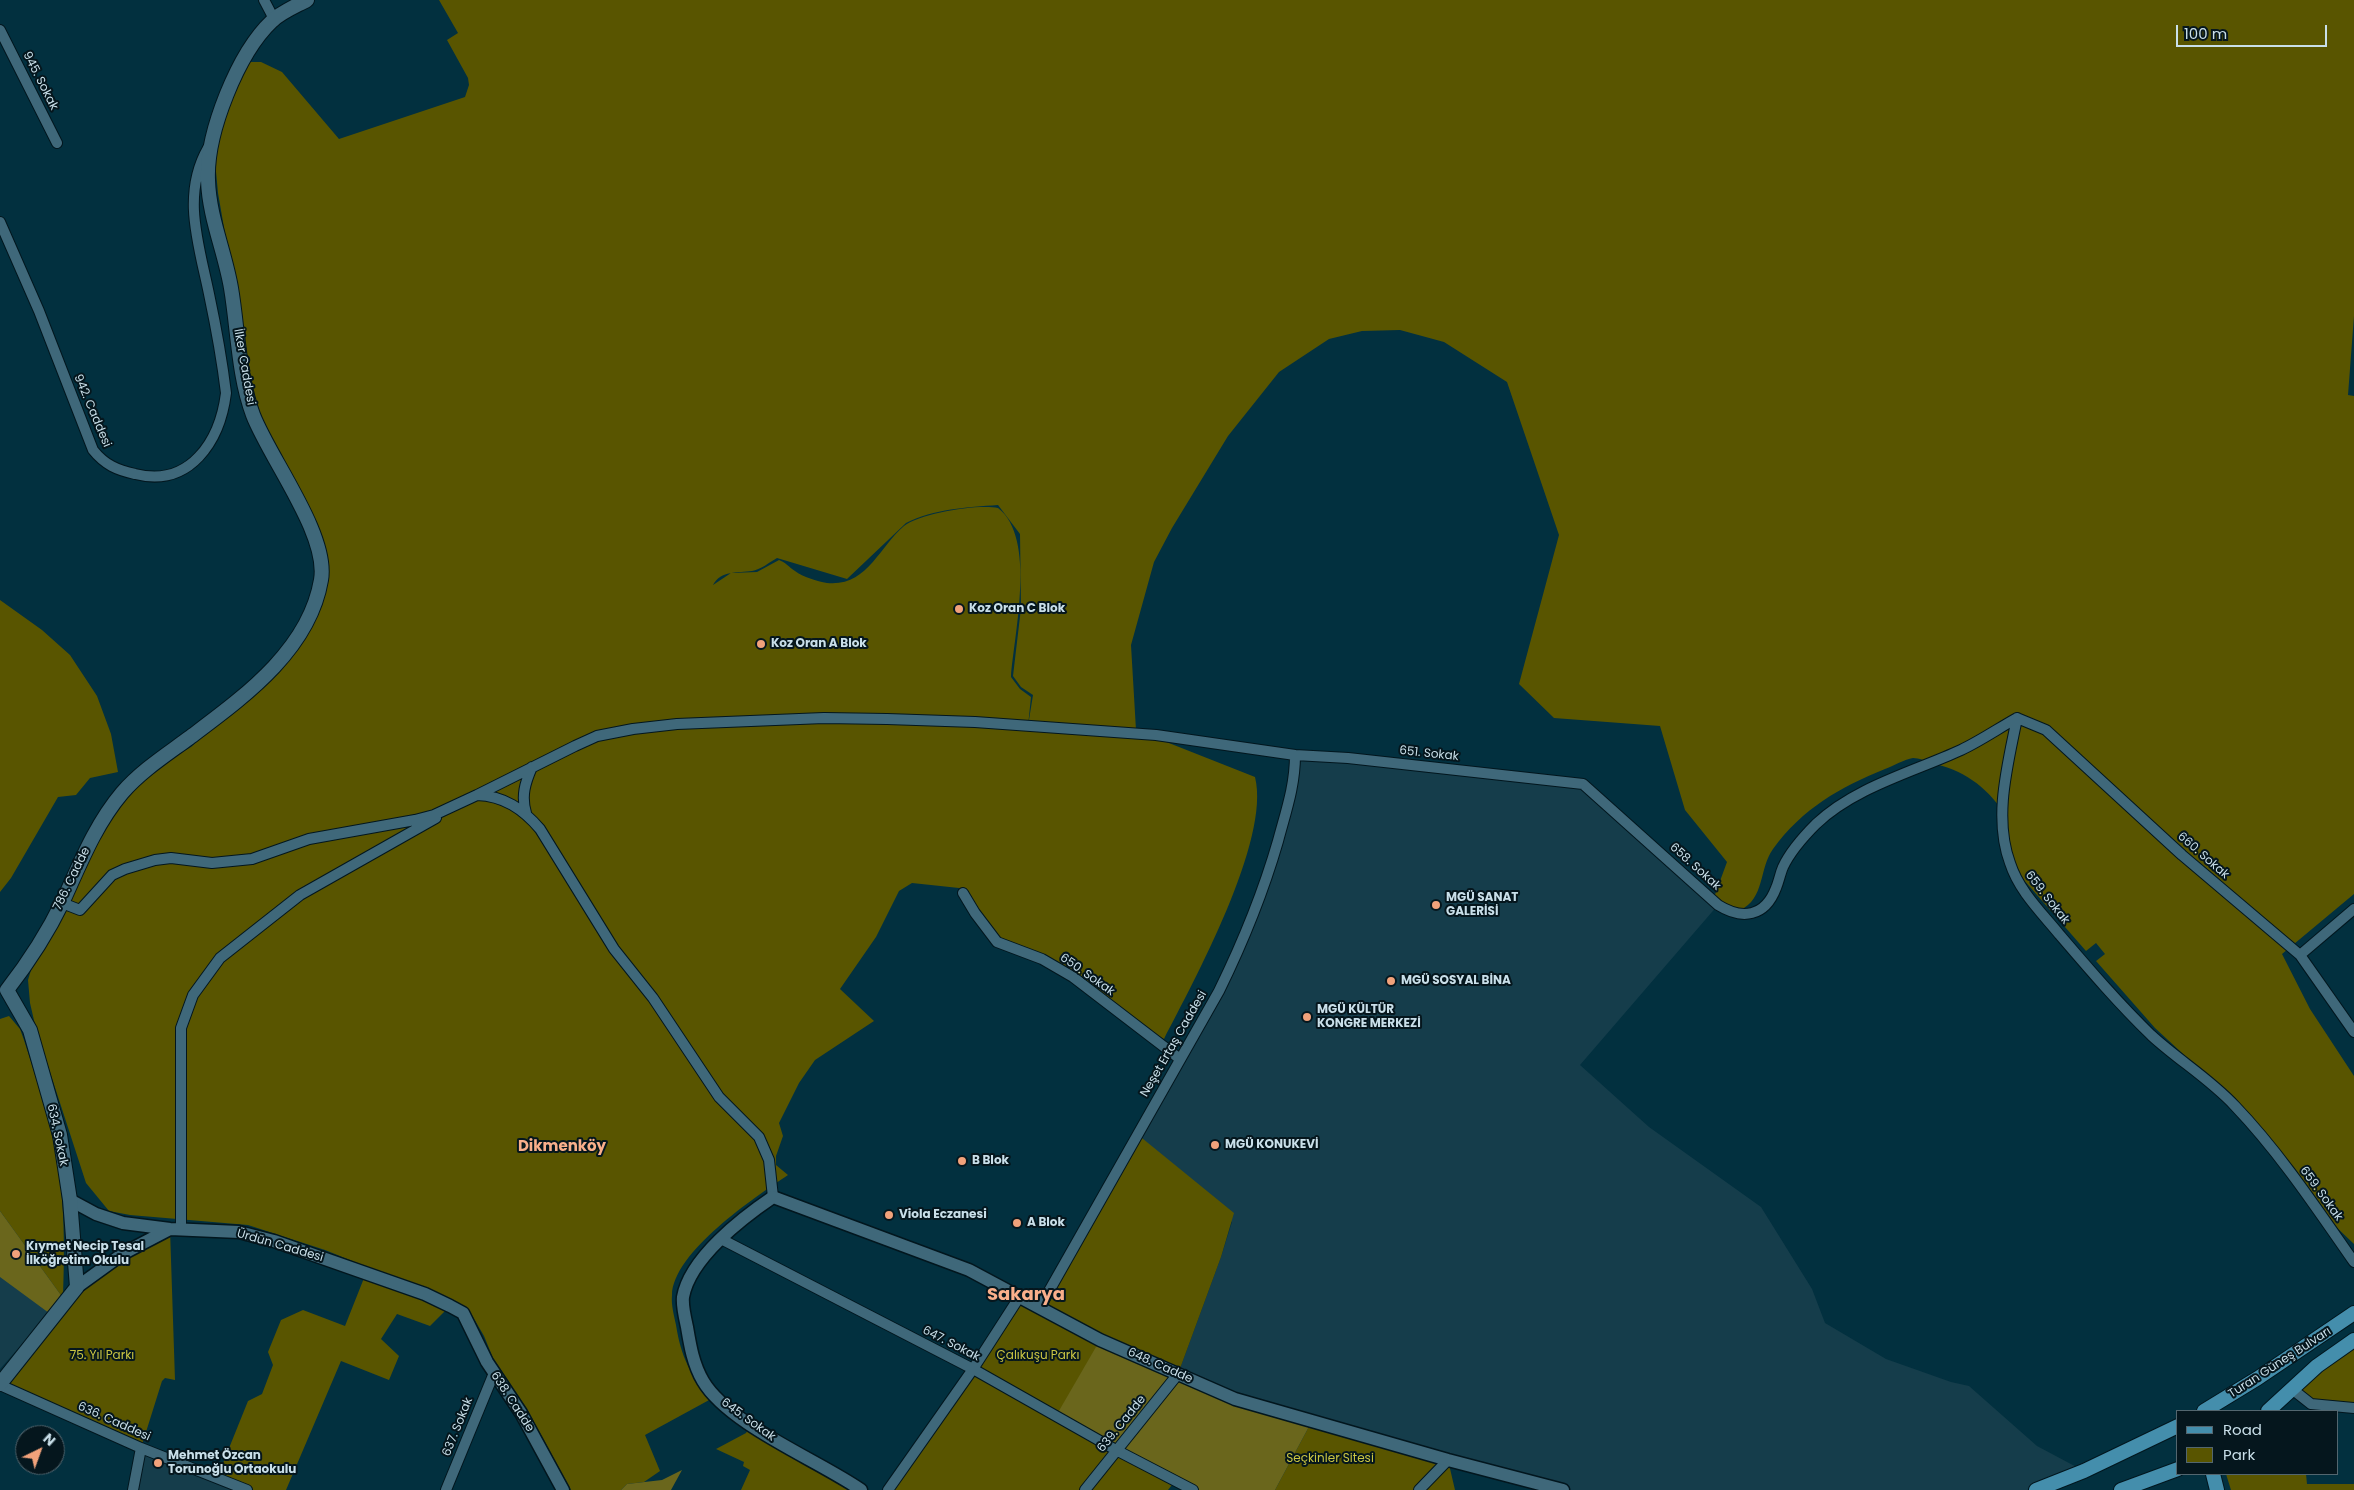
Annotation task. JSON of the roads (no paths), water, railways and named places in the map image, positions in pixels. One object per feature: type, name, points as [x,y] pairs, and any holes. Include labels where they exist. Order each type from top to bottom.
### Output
[{"type":"main road","name":"İlker Caddesi","points":[[143,772],[222,711],[276,666],[305,625],[322,580],[322,567],[314,537],[262,436],[248,396],[228,271],[211,204],[208,180],[209,147],[240,63],[253,42],[274,18],[307,0]]},
{"type":"main road","name":"786. Cadde","points":[[2,993],[28,961],[62,903],[83,855],[100,825],[122,792],[143,772]]},
{"type":"main road","name":"634. Sokak","points":[[2,993],[30,1030],[60,1135],[70,1200],[77,1287]]},
{"type":"main road","points":[[0,1384],[77,1287]]},
{"type":"main road","name":"Turan Güneş Bulvarı","points":[[2206,1410],[2258,1378],[2354,1313]]},
{"type":"main road","name":"Turan Güneş Bulvarı","points":[[2269,1410],[2318,1366],[2354,1340]]},
{"type":"main road","points":[[2036,1490],[2084,1471],[2176,1427]]},
{"type":"main road","points":[[2121,1490],[2176,1470]]},
{"type":"main road","points":[[2213,1475],[2218,1490]]},
{"type":"street","points":[[264,0],[274,18]]},
{"type":"street","name":"945. Sokak","points":[[0,30],[57,143]]},
{"type":"street","name":"942. Caddesi","points":[[0,222],[39,310],[93,450],[102,461],[112,468],[144,476],[177,473],[190,467],[209,445],[226,393],[212,307],[193,218],[194,188],[198,171],[209,147]]},
{"type":"street","name":"651. Sokak","points":[[477,795],[597,736],[632,729],[677,724],[824,718],[975,722],[1156,735],[1295,755],[1348,758],[1583,784]]},
{"type":"street","name":"658. Sokak","points":[[1583,784],[1718,905],[1732,914],[1744,915],[1756,913],[1768,902],[1776,890],[1784,865],[1816,825],[1835,809],[1876,786],[1963,749],[2017,718]]},
{"type":"street","name":"660. Sokak","points":[[2017,718],[2046,730],[2182,855],[2300,955],[2354,1032]]},
{"type":"street","name":"659. Sokak","points":[[2017,718],[2008,767],[2002,819],[2005,848],[2014,876],[2028,897],[2104,986],[2152,1036],[2227,1098],[2253,1125],[2354,1262]]},
{"type":"street","name":"Neşet Ertaş Caddesi","points":[[1040,1307],[1219,991],[1256,908],[1287,812],[1295,778],[1295,755]]},
{"type":"street","points":[[526,813],[523,804],[524,786],[532,767]]},
{"type":"street","points":[[77,1287],[124,1253],[175,1229],[181,1028],[193,995],[220,958],[300,895],[477,795]]},
{"type":"street","points":[[62,903],[80,910],[112,875],[155,860],[191,859],[212,863],[252,859],[309,838],[388,826],[434,815],[477,795],[504,800],[526,813],[540,829],[614,949],[653,998],[719,1097],[759,1137],[769,1160],[773,1197]]},
{"type":"street","name":"650. Sokak","points":[[963,893],[986,930],[997,942],[1042,959],[1073,977],[1180,1058]]},
{"type":"street","points":[[2300,955],[2354,909]]},
{"type":"street","name":"645. Sokak","points":[[773,1197],[751,1212],[721,1239],[696,1268],[683,1298],[694,1360],[704,1382],[734,1413],[760,1431],[861,1490]]},
{"type":"street","name":"648. Cadde","points":[[773,1197],[969,1270],[1100,1340],[1235,1399],[1448,1460],[1563,1490]]},
{"type":"street","name":"Ürdün Caddesi","points":[[70,1200],[115,1221],[140,1227],[239,1232],[274,1241],[425,1294],[463,1313]]},
{"type":"street","name":"647. Sokak","points":[[721,1239],[973,1369],[1116,1450],[1192,1490]]},
{"type":"street","points":[[888,1490],[973,1369],[1020,1296]]},
{"type":"street","name":"638. Cadde","points":[[463,1313],[494,1373],[539,1443],[563,1490]]},
{"type":"street","name":"637. Sokak","points":[[446,1490],[494,1373]]},
{"type":"street","name":"639. Cadde","points":[[1085,1490],[1178,1374]]},
{"type":"street","name":"636. Caddesi","points":[[0,1384],[140,1448],[247,1490]]},
{"type":"street","points":[[2292,1389],[2311,1404],[2354,1408]]},
{"type":"street","points":[[133,1490],[140,1448]]},
{"type":"street","points":[[1419,1490],[1448,1460]]},
{"type":"place","name":"Koz Oran C Blok","points":[[959,609]]},
{"type":"place","name":"Koz Oran A Blok","points":[[761,644]]},
{"type":"place","name":"MGÜ SANAT GALERİSİ","points":[[1436,905]]},
{"type":"place","name":"MGÜ SOSYAL BİNA","points":[[1391,981]]},
{"type":"place","name":"MGÜ KÜLTÜR KONGRE MERKEZİ","points":[[1307,1017]]},
{"type":"place","name":"MGÜ KONUKEVİ","points":[[1215,1145]]},
{"type":"place","name":"B Blok","points":[[962,1161]]},
{"type":"place","name":"Viola Eczanesi","points":[[889,1215]]},
{"type":"place","name":"A Blok","points":[[1017,1223]]},
{"type":"place","name":"Kıymet Necip Tesal İlköğretim Okulu","points":[[16,1254]]},
{"type":"place","name":"Mehmet Özcan Torunoğlu Ortaokulu","points":[[158,1463]]},
{"type":"district","name":"Dikmenköy","points":[[562,1147]]},
{"type":"district","name":"Sakarya","points":[[1026,1295]]},
{"type":"park label","name":"75. Yıl Parkı","points":[[102,1356]]},
{"type":"park label","name":"Çalıkuşu Parkı","points":[[1038,1356]]},
{"type":"park label","name":"Seçkinler Sitesi","points":[[1330,1459]]}]
